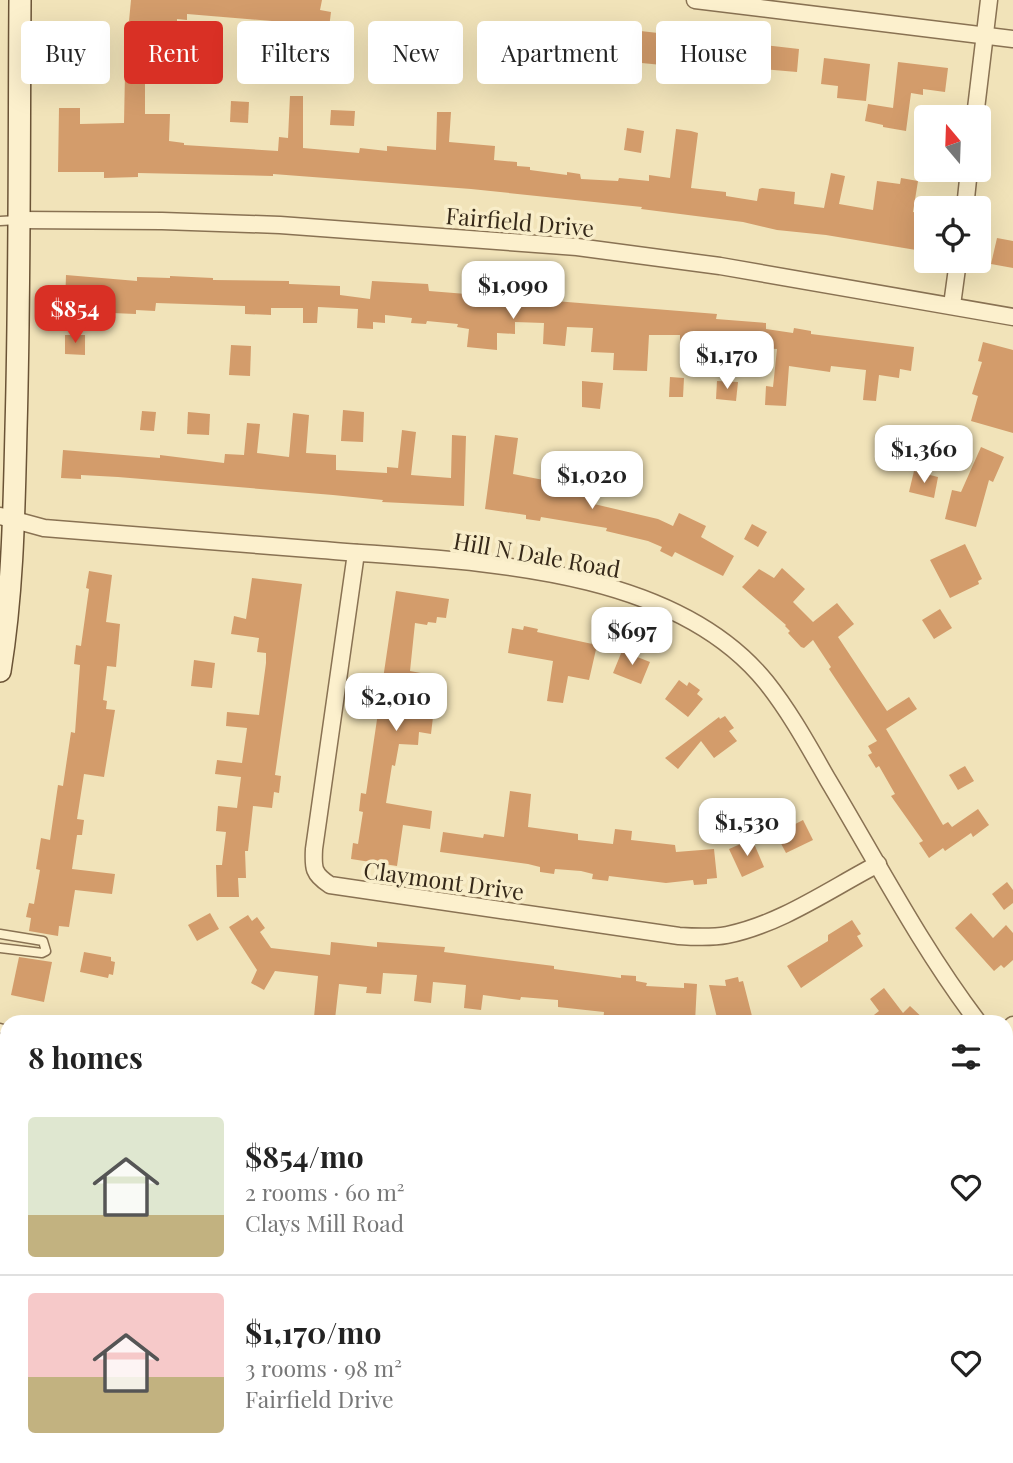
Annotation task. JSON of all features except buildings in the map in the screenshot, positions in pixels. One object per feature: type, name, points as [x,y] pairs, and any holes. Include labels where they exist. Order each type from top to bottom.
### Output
[{"type":"main road","points":[[0,671],[7,627],[7,518],[18,370],[9,220],[20,0]]},
{"type":"street","points":[[695,0],[1013,39]]},
{"type":"street","points":[[976,105],[989,0]]},
{"type":"street","name":"Fairfield Drive","points":[[9,220],[245,223],[577,247],[720,266],[1013,317]]},
{"type":"street","points":[[952,305],[956,273]]},
{"type":"street","name":"Hill N Dale Road","points":[[7,518],[44,528],[480,563],[566,577],[644,598],[678,612],[730,646],[765,681],[796,726],[932,956],[973,1015]]},
{"type":"street","name":"Claymont Drive","points":[[356,553],[314,849],[315,872],[330,885],[678,936],[702,937],[726,935],[754,927],[804,904],[878,864]]},
{"type":"lane","points":[[0,934],[43,941],[46,951],[42,953],[0,947]]}]
